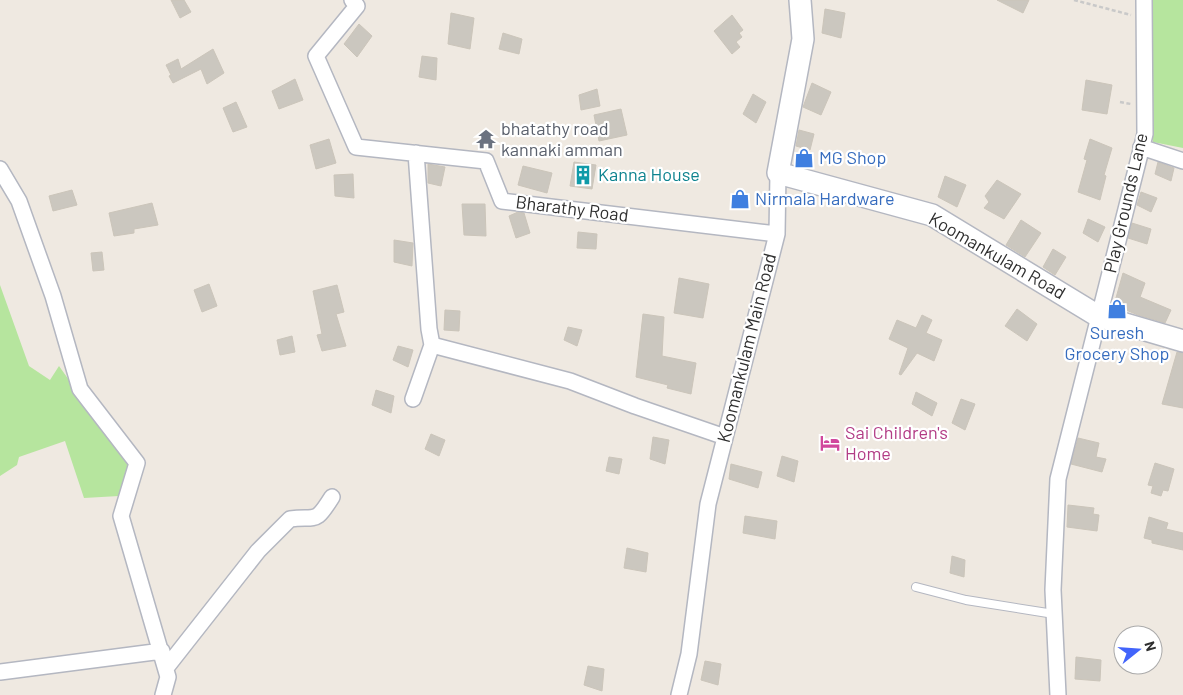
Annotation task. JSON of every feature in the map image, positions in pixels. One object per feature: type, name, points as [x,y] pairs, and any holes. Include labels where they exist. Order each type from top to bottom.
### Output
[{"type":"street","name":"Bharathy Road","points":[[352,0],[357,6],[316,56],[356,147],[486,161],[502,201],[776,234]]},
{"type":"street","name":"Koomankulam Main Road","points":[[679,695],[689,654],[708,504],[776,234],[778,173],[803,40],[800,0]]},
{"type":"street","name":"Play Grounds Lane","points":[[1058,695],[1053,590],[1058,479],[1145,134],[1144,0]]},
{"type":"street","points":[[1141,147],[1183,161]]},
{"type":"street","points":[[413,399],[432,345],[429,330],[416,154]]},
{"type":"street","points":[[0,169],[19,201],[53,296],[80,389],[137,463],[121,516],[166,668],[168,677],[163,695]]},
{"type":"street","name":"Koomankulam Road","points":[[778,173],[932,215],[1098,316],[1183,341]]},
{"type":"street","points":[[432,345],[570,381],[725,437]]},
{"type":"street","points":[[166,668],[264,545],[290,519],[313,519],[321,514],[332,497]]},
{"type":"street","points":[[0,672],[162,651]]},
{"type":"lane","points":[[916,587],[966,600],[1054,614]]},
{"type":"path","points":[[1074,0],[1144,19]]},
{"type":"green space","points":[[1150,0],[1183,0],[1183,148],[1153,142]]},
{"type":"green space","points":[[0,285],[29,366],[50,380],[59,366],[129,464],[119,496],[84,498],[65,441],[19,457],[17,465],[0,476]]},
{"type":"building","points":[[171,0],[184,0],[191,12],[180,18]]},
{"type":"building","points":[[997,0],[1029,0],[1023,13]]},
{"type":"building","points":[[825,9],[845,13],[841,38],[822,33]]},
{"type":"building","points":[[451,13],[474,18],[470,49],[448,44]]},
{"type":"building","points":[[732,15],[743,30],[739,33],[742,37],[736,42],[740,47],[732,54],[714,31]]},
{"type":"building","points":[[359,24],[372,36],[357,57],[344,44]]},
{"type":"building","points":[[503,33],[522,39],[519,54],[499,49]]},
{"type":"building","points":[[213,49],[224,73],[207,84],[201,69],[173,83],[166,65],[178,59],[181,69]]},
{"type":"building","points":[[422,56],[437,58],[436,80],[419,77]]},
{"type":"building","points":[[295,79],[303,100],[279,109],[272,91]]},
{"type":"building","points":[[1086,80],[1112,85],[1107,114],[1082,110]]},
{"type":"building","points":[[812,83],[831,92],[821,115],[803,107]]},
{"type":"building","points":[[597,89],[600,106],[581,110],[579,95]]},
{"type":"building","points":[[753,94],[766,102],[756,123],[743,114]]},
{"type":"building","points":[[236,102],[247,127],[233,132],[223,108]]},
{"type":"building","points":[[621,109],[627,135],[599,141],[594,115]]},
{"type":"building","points":[[799,130],[814,134],[810,150],[796,146]]},
{"type":"building","points":[[329,139],[336,163],[316,169],[310,145]]},
{"type":"building","points":[[1090,139],[1112,148],[1104,175],[1106,176],[1100,200],[1078,192],[1087,160],[1084,159]]},
{"type":"building","name":"Kanna House","points":[[574,162],[596,165],[592,189],[570,186]]},
{"type":"building","points":[[1158,162],[1174,168],[1171,181],[1155,174]]},
{"type":"building","points":[[428,164],[445,167],[441,186],[428,183]]},
{"type":"building","points":[[523,166],[552,173],[547,193],[518,185]]},
{"type":"building","points":[[353,174],[354,198],[335,196],[334,175]]},
{"type":"building","points":[[945,176],[966,185],[957,207],[938,197]]},
{"type":"building","points":[[997,180],[1021,194],[1004,219],[984,208],[989,202],[985,196]]},
{"type":"building","points":[[72,190],[77,205],[53,211],[49,196]]},
{"type":"building","points":[[1141,192],[1157,198],[1151,212],[1137,205]]},
{"type":"building","points":[[152,203],[158,225],[134,229],[134,233],[114,236],[109,213]]},
{"type":"building","points":[[462,204],[485,204],[486,236],[464,235]]},
{"type":"building","points":[[518,212],[524,213],[530,233],[516,238],[509,216]]},
{"type":"building","points":[[1088,219],[1105,227],[1098,242],[1083,233]]},
{"type":"building","points":[[1021,220],[1041,233],[1025,257],[1006,245]]},
{"type":"building","points":[[1132,223],[1151,229],[1147,244],[1128,238]]},
{"type":"building","points":[[578,232],[597,234],[596,249],[577,248]]},
{"type":"building","points":[[394,240],[413,243],[412,266],[394,262]]},
{"type":"building","points":[[1053,249],[1066,257],[1055,275],[1043,267]]},
{"type":"building","points":[[102,252],[104,270],[93,271],[91,253]]},
{"type":"building","points":[[1123,273],[1145,283],[1140,297],[1171,310],[1165,323],[1114,305]]},
{"type":"building","points":[[679,278],[709,284],[703,318],[674,313]]},
{"type":"building","points":[[209,284],[217,306],[202,312],[194,290]]},
{"type":"building","points":[[337,285],[344,312],[336,314],[346,346],[322,351],[317,335],[322,334],[313,291]]},
{"type":"building","points":[[1017,309],[1037,324],[1027,341],[1005,326]]},
{"type":"building","points":[[445,310],[460,311],[459,331],[444,330]]},
{"type":"building","points":[[643,314],[664,317],[662,356],[696,363],[691,394],[667,388],[668,385],[636,377]]},
{"type":"building","points":[[922,315],[932,320],[926,333],[942,340],[934,361],[917,353],[901,375],[899,374],[908,348],[889,339],[897,320],[916,328]]},
{"type":"building","points":[[568,327],[582,330],[577,346],[564,340]]},
{"type":"building","points":[[292,336],[295,352],[280,355],[277,340]]},
{"type":"building","points":[[398,346],[413,350],[408,367],[393,360]]},
{"type":"building","points":[[1177,352],[1183,353],[1183,408],[1162,404]]},
{"type":"building","points":[[376,390],[394,396],[391,413],[372,405]]},
{"type":"building","points":[[916,392],[937,403],[932,416],[912,404]]},
{"type":"building","points":[[961,399],[975,404],[965,430],[952,423]]},
{"type":"building","points":[[431,434],[445,440],[439,456],[425,449]]},
{"type":"building","points":[[653,437],[669,440],[665,464],[650,459]]},
{"type":"building","points":[[1078,438],[1099,443],[1096,457],[1106,459],[1102,472],[1071,464]]},
{"type":"building","points":[[782,456],[798,461],[794,482],[777,476]]},
{"type":"building","points":[[609,457],[622,459],[619,474],[606,471]]},
{"type":"building","points":[[1155,463],[1174,469],[1168,491],[1163,490],[1161,496],[1151,493],[1153,486],[1148,485]]},
{"type":"building","points":[[731,464],[762,472],[758,488],[729,479]]},
{"type":"building","points":[[1068,505],[1094,508],[1093,514],[1099,515],[1097,531],[1067,527]]},
{"type":"building","points":[[745,516],[777,521],[775,539],[743,533]]},
{"type":"building","points":[[1149,517],[1168,523],[1166,529],[1183,533],[1183,550],[1152,543],[1152,540],[1144,538]]},
{"type":"building","points":[[627,548],[648,553],[646,572],[624,568]]},
{"type":"building","points":[[952,556],[965,560],[964,577],[950,573]]},
{"type":"building","points":[[1076,657],[1101,660],[1100,681],[1075,679]]},
{"type":"building","points":[[705,661],[721,664],[718,685],[701,680]]},
{"type":"building","points":[[588,666],[604,669],[602,691],[584,685]]},
{"type":"place","name":"bhatathy road kannaki amman","points":[[486,139]]},
{"type":"place","name":"MG Shop","points":[[804,158]]},
{"type":"place","name":"Kanna House","points":[[583,175]]},
{"type":"place","name":"Nirmala Hardware","points":[[740,199]]},
{"type":"place","name":"Suresh Grocery Shop","points":[[1117,309]]},
{"type":"place","name":"Sai Children's Home","points":[[830,443]]}]
